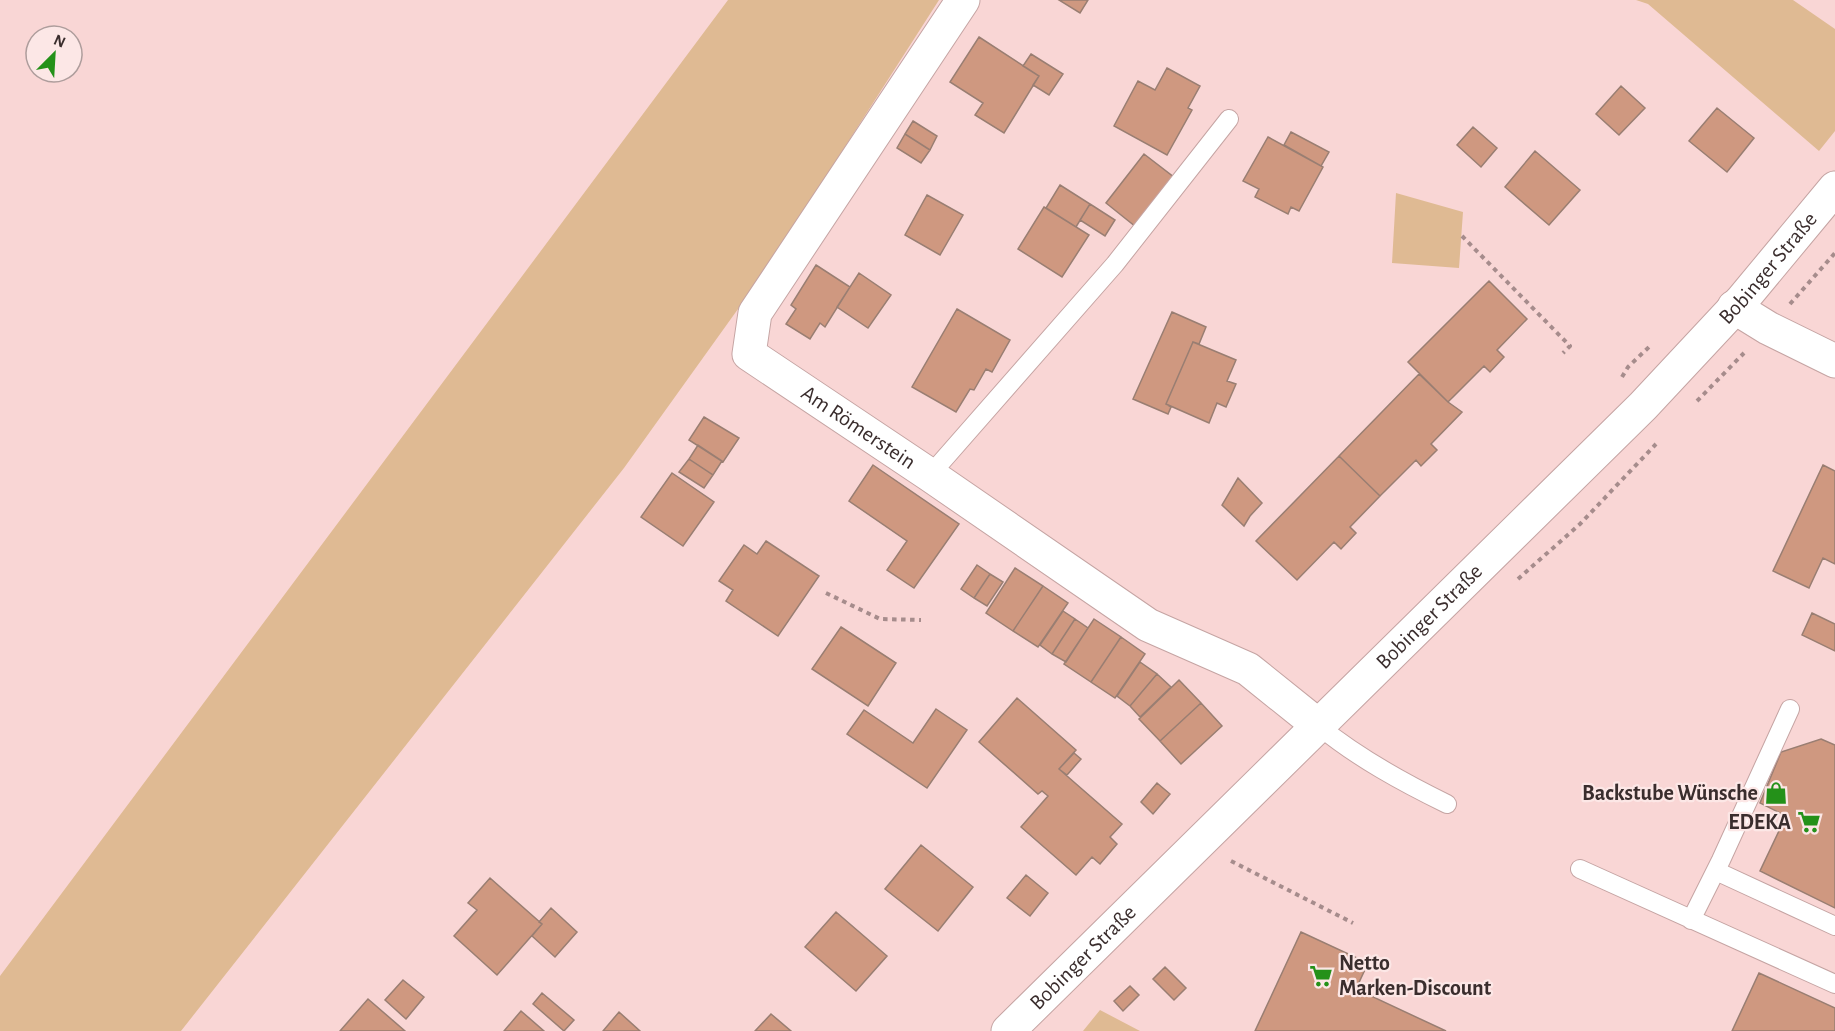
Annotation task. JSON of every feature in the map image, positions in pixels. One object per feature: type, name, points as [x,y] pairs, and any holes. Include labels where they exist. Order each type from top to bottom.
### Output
[{"type":"street","name":"Am Römerstein","points":[[963,0],[754,313],[749,354],[930,475],[1148,626],[1248,669],[1318,726]]},
{"type":"street","name":"Bobinger Straße","points":[[1008,1031],[1635,414],[1780,256],[1835,188]]},
{"type":"street","points":[[1734,307],[1768,328],[1835,362]]},
{"type":"lane","points":[[930,475],[1115,264],[1229,119]]},
{"type":"lane","points":[[1691,920],[1716,871],[1790,709]]},
{"type":"lane","points":[[1318,726],[1344,747],[1417,790],[1447,804]]},
{"type":"lane","points":[[1580,869],[1835,984]]},
{"type":"lane","points":[[1716,871],[1835,926]]},
{"type":"path","points":[[1462,236],[1570,346],[1563,353]]},
{"type":"path","points":[[1768,328],[1835,253]]},
{"type":"path","points":[[825,593],[880,619],[921,620]]},
{"type":"path","points":[[1231,861],[1353,923]]},
{"type":"shaded area","points":[[728,0],[939,0],[766,270],[624,468],[181,1031],[0,1031],[0,976]]},
{"type":"shaded area","points":[[1636,0],[1793,0],[1835,29],[1835,131],[1819,151],[1648,4]]},
{"type":"shaded area","points":[[1396,193],[1463,212],[1459,268],[1392,263]]},
{"type":"shaded area","points":[[1100,1010],[1140,1031],[1083,1031]]},
{"type":"building","points":[[1059,0],[1088,0],[1080,13]]},
{"type":"building","points":[[979,37],[1039,76],[1004,133],[975,115],[983,103],[950,82]]},
{"type":"building","points":[[1031,54],[1063,74],[1049,95],[1033,85],[1039,76],[1023,66]]},
{"type":"building","points":[[1167,68],[1200,86],[1188,108],[1192,110],[1167,155],[1114,126],[1138,81],[1155,90]]},
{"type":"building","points":[[1621,86],[1645,108],[1619,135],[1596,114]]},
{"type":"building","points":[[1717,108],[1754,138],[1727,172],[1689,141]]},
{"type":"building","points":[[913,121],[937,136],[930,150],[905,134]]},
{"type":"building","points":[[1473,127],[1497,148],[1481,167],[1457,145]]},
{"type":"building","points":[[1291,132],[1329,152],[1321,166],[1284,145]]},
{"type":"building","points":[[905,134],[930,150],[921,163],[897,148]]},
{"type":"building","points":[[1268,137],[1323,167],[1299,211],[1291,207],[1288,214],[1255,197],[1259,189],[1243,181]]},
{"type":"building","points":[[1535,151],[1580,190],[1549,225],[1505,187]]},
{"type":"building","points":[[1144,154],[1175,178],[1136,227],[1106,203]]},
{"type":"building","points":[[1060,185],[1090,204],[1076,227],[1046,208]]},
{"type":"building","points":[[927,195],[963,215],[940,255],[905,235]]},
{"type":"building","points":[[1090,204],[1115,220],[1105,236],[1080,220]]},
{"type":"building","points":[[1044,207],[1089,235],[1062,277],[1018,249]]},
{"type":"building","points":[[816,265],[850,287],[825,327],[820,323],[810,339],[786,324],[796,309],[791,305]]},
{"type":"building","points":[[859,273],[891,295],[868,328],[837,307]]},
{"type":"building","points":[[1489,281],[1527,319],[1497,350],[1504,357],[1490,372],[1484,366],[1448,402],[1408,362]]},
{"type":"building","points":[[957,309],[1010,340],[992,372],[986,369],[974,390],[970,389],[956,412],[912,387]]},
{"type":"building","points":[[1172,312],[1206,327],[1199,344],[1193,342],[1166,404],[1171,407],[1168,414],[1133,399]]},
{"type":"building","points":[[1193,342],[1236,360],[1227,381],[1236,384],[1226,407],[1217,403],[1209,423],[1166,404]]},
{"type":"building","points":[[1419,374],[1462,412],[1431,444],[1437,450],[1421,466],[1416,460],[1380,496],[1339,456]]},
{"type":"building","points":[[704,417],[739,438],[723,462],[689,440]]},
{"type":"building","points":[[698,445],[722,461],[713,475],[689,459]]},
{"type":"building","points":[[1339,456],[1380,496],[1350,527],[1356,533],[1341,549],[1334,542],[1297,580],[1256,541]]},
{"type":"building","points":[[689,459],[713,475],[704,488],[679,472]]},
{"type":"building","points":[[873,465],[959,524],[914,588],[887,570],[907,541],[849,501]]},
{"type":"building","points":[[1823,465],[1835,471],[1835,564],[1823,558],[1809,588],[1773,571]]},
{"type":"building","points":[[672,473],[714,502],[683,546],[641,517]]},
{"type":"building","points":[[1238,478],[1262,503],[1244,526],[1222,505]]},
{"type":"building","points":[[766,541],[819,576],[778,636],[726,601],[733,590],[719,581],[744,545],[757,554]]},
{"type":"building","points":[[977,565],[990,574],[974,598],[961,589]]},
{"type":"building","points":[[1015,568],[1043,586],[1013,631],[986,613]]},
{"type":"building","points":[[990,574],[1003,582],[987,606],[974,598]]},
{"type":"building","points":[[1043,586],[1068,603],[1038,647],[1013,631]]},
{"type":"building","points":[[1063,611],[1075,619],[1052,654],[1040,645]]},
{"type":"building","points":[[1812,613],[1835,624],[1835,651],[1802,635]]},
{"type":"building","points":[[1075,619],[1088,628],[1066,662],[1052,654]]},
{"type":"building","points":[[1094,619],[1121,637],[1091,682],[1064,664]]},
{"type":"building","points":[[841,627],[896,663],[868,706],[812,669]]},
{"type":"building","points":[[1121,637],[1145,654],[1115,698],[1091,682]]},
{"type":"building","points":[[1140,662],[1157,674],[1130,706],[1117,696]]},
{"type":"building","points":[[1157,674],[1171,687],[1140,717],[1130,706]]},
{"type":"building","points":[[1179,680],[1201,703],[1160,741],[1139,719]]},
{"type":"building","points":[[1017,698],[1076,750],[1059,769],[1122,824],[1110,837],[1117,844],[1100,864],[1092,857],[1076,875],[1021,827],[1048,796],[1042,791],[1038,794],[979,742]]},
{"type":"building","points":[[1201,703],[1222,726],[1181,764],[1160,741]]},
{"type":"building","points":[[936,709],[967,730],[927,788],[847,734],[864,710],[913,743]]},
{"type":"building","name":"EDEKA","points":[[1821,739],[1835,745],[1835,908],[1760,871],[1786,816],[1760,803],[1781,752]]},
{"type":"building","points":[[1074,753],[1081,759],[1067,775],[1059,769]]},
{"type":"building","points":[[1157,783],[1170,794],[1153,814],[1141,802]]},
{"type":"building","points":[[921,845],[973,887],[938,931],[885,889]]},
{"type":"building","points":[[1026,875],[1048,893],[1030,916],[1007,898]]},
{"type":"building","points":[[490,878],[542,924],[497,975],[454,936],[477,910],[468,903]]},
{"type":"building","points":[[551,908],[577,932],[555,957],[532,936],[542,924],[539,922]]},
{"type":"building","points":[[836,912],[887,956],[856,991],[805,947]]},
{"type":"building","name":"Netto Marken-Discount","points":[[1301,932],[1368,963],[1356,989],[1446,1031],[1255,1031]]},
{"type":"building","points":[[1165,967],[1186,988],[1174,1000],[1153,979]]},
{"type":"building","points":[[1759,973],[1835,1008],[1835,1031],[1732,1031]]},
{"type":"building","points":[[403,980],[424,997],[406,1019],[385,1000]]},
{"type":"building","points":[[1130,986],[1139,995],[1123,1011],[1114,1001]]},
{"type":"building","points":[[542,993],[574,1020],[564,1031],[533,1004]]},
{"type":"building","points":[[368,999],[405,1031],[340,1031]]},
{"type":"building","points":[[521,1011],[544,1031],[504,1031]]},
{"type":"building","points":[[619,1012],[640,1031],[603,1031]]},
{"type":"building","points":[[771,1014],[791,1031],[755,1031]]},
{"type":"place","name":"Backstube Wünsche","points":[[1776,793]]},
{"type":"place","name":"EDEKA","points":[[1809,822]]},
{"type":"place","name":"Netto Marken-Discount","points":[[1321,976]]}]
